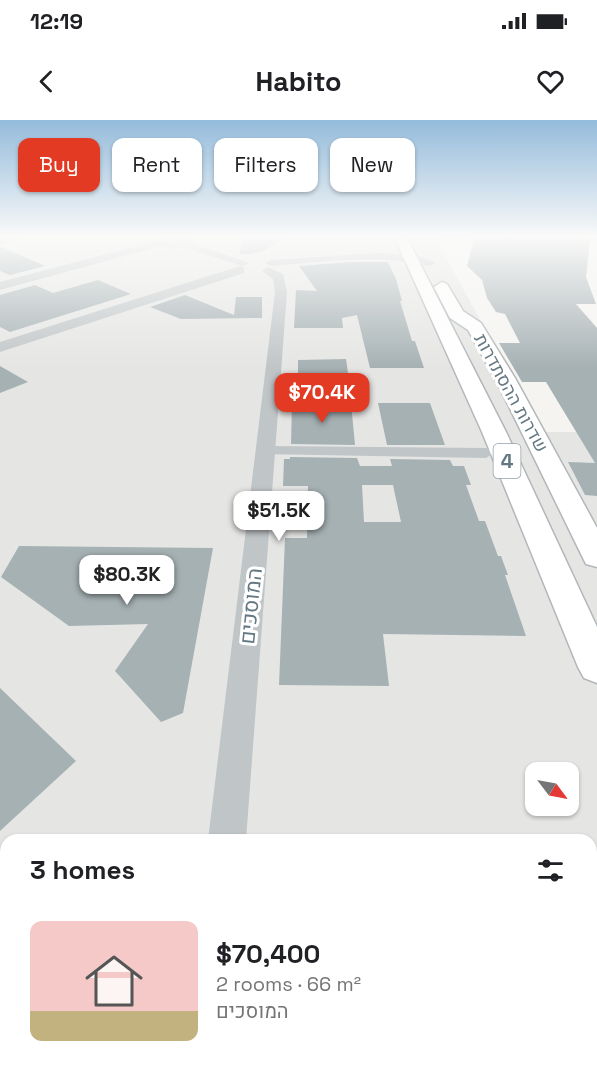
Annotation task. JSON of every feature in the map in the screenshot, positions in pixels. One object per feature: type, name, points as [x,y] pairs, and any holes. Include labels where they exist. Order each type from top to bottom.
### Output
[{"type":"highway","name":"שדרות ההסתדרות","points":[[427,280],[597,667]]},
{"type":"highway","name":"שדרות ההסתדרות","points":[[434,280],[456,314],[475,327],[505,378],[597,556]]},
{"type":"street","points":[[0,286],[20,280]]},
{"type":"street","points":[[0,347],[218,280]]},
{"type":"street","name":"המוסכים","points":[[228,834],[267,451],[281,291],[279,280]]},
{"type":"street","points":[[267,451],[486,453]]},
{"type":"shaded area","points":[[0,280],[458,280],[542,432],[597,432],[597,834],[0,834]]},
{"type":"building","points":[[99,280],[131,294],[10,332],[0,327],[0,295],[35,285],[53,293]]},
{"type":"building","points":[[309,280],[396,280],[412,341],[415,341],[424,368],[370,368],[357,315],[342,318],[343,328],[294,328],[296,290],[317,291]]},
{"type":"building","points":[[482,280],[587,280],[596,304],[576,304],[597,328],[597,496],[585,495],[568,462],[595,463],[546,382],[522,382],[499,343],[520,343],[505,314],[496,312],[487,298]]},
{"type":"building","points":[[185,295],[234,315],[236,297],[262,297],[262,318],[181,319],[150,307]]},
{"type":"building","points":[[346,359],[348,373],[298,374],[298,360]]},
{"type":"building","points":[[0,366],[28,382],[0,393]]},
{"type":"building","points":[[292,403],[351,403],[355,445],[291,444]]},
{"type":"building","points":[[378,403],[430,403],[445,445],[387,445]]},
{"type":"building","points":[[290,457],[357,458],[360,466],[392,466],[390,459],[450,460],[453,466],[464,466],[471,485],[466,485],[479,521],[485,521],[498,556],[501,556],[508,575],[505,575],[526,636],[383,634],[389,686],[279,685],[285,538],[307,538],[308,486],[283,486],[284,459],[290,459]],"holes":[[[362,485],[393,485],[401,522],[364,522]]]},
{"type":"building","points":[[19,546],[213,548],[183,713],[161,722],[115,671],[148,624],[69,626],[1,577]]},
{"type":"building","points":[[0,688],[76,761],[0,831]]}]
